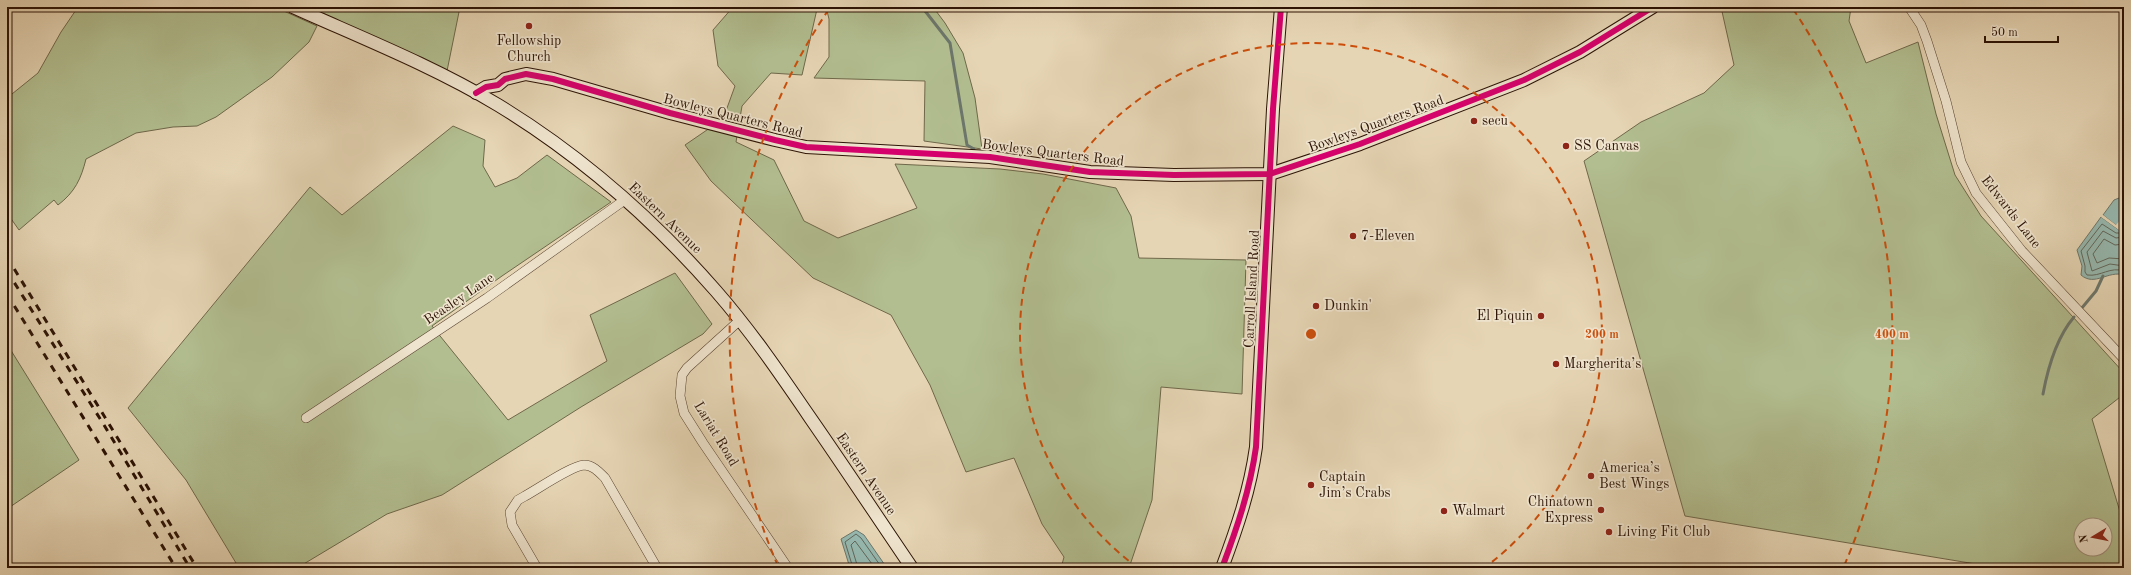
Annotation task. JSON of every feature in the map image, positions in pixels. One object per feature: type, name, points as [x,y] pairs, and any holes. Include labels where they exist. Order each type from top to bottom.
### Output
[{"type":"street","name":"Eastern Avenue","points":[[293,7],[386,48],[494,103],[566,152],[626,199],[683,255],[740,320],[788,385],[912,568]]},
{"type":"street","name":"Carroll Island Road","points":[[1222,568],[1241,517],[1250,482],[1256,447],[1270,174],[1281,7]]},
{"type":"street","name":"Bowleys Quarters Road","points":[[476,93],[486,87],[498,85],[505,79],[517,74],[537,76],[670,113],[806,147],[990,157],[1090,172],[1174,175],[1270,174],[1360,144],[1524,80],[1580,52],[1653,7]]},
{"type":"street","name":"Edwards Lane","points":[[1909,7],[1921,25],[1927,41],[1946,101],[1961,162],[1976,193],[2022,251],[2124,359]]},
{"type":"street","points":[[494,103],[500,95],[498,85]]},
{"type":"street","name":"Beasley Lane","points":[[306,418],[487,298],[626,199]]},
{"type":"street","name":"Lariat Road","points":[[740,320],[687,368],[682,375],[680,396],[684,413],[703,444],[788,568]]},
{"type":"street","points":[[537,568],[512,525],[510,512],[518,500],[573,469],[585,465],[594,468],[605,478],[657,568]]},
{"type":"green space","points":[[78,7],[275,7],[317,26],[309,42],[272,77],[216,117],[197,126],[173,127],[136,133],[86,159],[82,173],[69,195],[58,205],[54,200],[19,230],[7,213],[7,98],[38,73],[61,32]]},
{"type":"green space","points":[[325,7],[460,7],[447,71],[321,13]]},
{"type":"green space","points":[[733,7],[816,7],[817,9],[802,75],[771,73],[742,106],[736,142],[774,160],[804,221],[838,238],[917,208],[895,164],[1000,169],[1043,174],[1116,188],[1131,216],[1139,258],[1246,260],[1242,394],[1161,387],[1152,500],[1129,568],[1061,568],[1064,557],[1042,524],[1014,458],[966,472],[930,385],[891,315],[813,278],[711,181],[685,145],[723,119],[735,86],[718,66],[713,30]]},
{"type":"green space","points":[[826,7],[933,7],[945,23],[963,53],[975,98],[982,149],[924,141],[925,81],[814,78],[829,57],[829,19]]},
{"type":"green space","points":[[1721,7],[1851,7],[1849,21],[1866,63],[1918,42],[1936,114],[1955,175],[1981,216],[2124,373],[2124,394],[2092,419],[2124,525],[2124,568],[2000,568],[1685,516],[1584,161],[1641,122],[1704,93],[1734,65]]},
{"type":"green space","points":[[453,126],[485,140],[483,166],[495,187],[517,178],[547,155],[611,202],[502,276],[432,326],[508,420],[607,361],[590,315],[675,273],[712,324],[703,334],[581,407],[442,495],[387,514],[297,568],[239,568],[186,480],[128,408],[310,187],[342,215]]},
{"type":"green space","points":[[7,344],[79,460],[7,509]]},
{"type":"water","points":[[2124,196],[2124,220],[2122,218],[2117,226],[2103,215],[2114,200]]},
{"type":"water","points":[[2101,217],[2119,230],[2122,226],[2124,228],[2124,275],[2118,274],[2097,279],[2086,278],[2081,275],[2082,266],[2077,250]]},
{"type":"water","points":[[856,530],[864,535],[887,568],[850,568],[841,539]]},
{"type":"pier","points":[[2103,215],[2116,225],[2122,218],[2124,220],[2124,228],[2122,227],[2119,230],[2101,217]]},
{"type":"waterway","points":[[922,7],[950,43],[967,145],[974,149]]},
{"type":"waterway","points":[[2081,309],[2096,291],[2103,276]]},
{"type":"waterway","points":[[2043,394],[2058,343],[2074,317]]},
{"type":"railway","points":[[7,257],[197,568]]},
{"type":"railway","points":[[7,271],[104,425],[190,568]]},
{"type":"railway","points":[[7,294],[176,568]]},
{"type":"cycle path","points":[[1222,568],[1242,509],[1256,447],[1273,109],[1281,7]]},
{"type":"cycle path","points":[[476,93],[486,87],[498,85],[505,79],[526,74],[553,79],[670,113],[806,147],[990,157],[1090,172],[1174,175],[1270,174],[1360,144],[1524,80],[1580,52],[1653,7]]},
{"type":"place","name":"Fellowship Church","points":[[529,26]]},
{"type":"place","name":"secu","points":[[1474,121]]},
{"type":"place","name":"SS Canvas","points":[[1566,146]]},
{"type":"place","name":"7-Eleven","points":[[1353,236]]},
{"type":"place","name":"Dunkin'","points":[[1316,306]]},
{"type":"place","name":"El Piquin","points":[[1541,316]]},
{"type":"place","name":"Margherita’s","points":[[1556,364]]},
{"type":"place","name":"America’s Best Wings","points":[[1591,476]]},
{"type":"place","name":"Captain Jim’s Crabs","points":[[1311,485]]},
{"type":"place","name":"Chinatown Express","points":[[1601,510]]},
{"type":"place","name":"Walmart","points":[[1444,511]]},
{"type":"place","name":"Living Fit Club","points":[[1609,532]]}]
